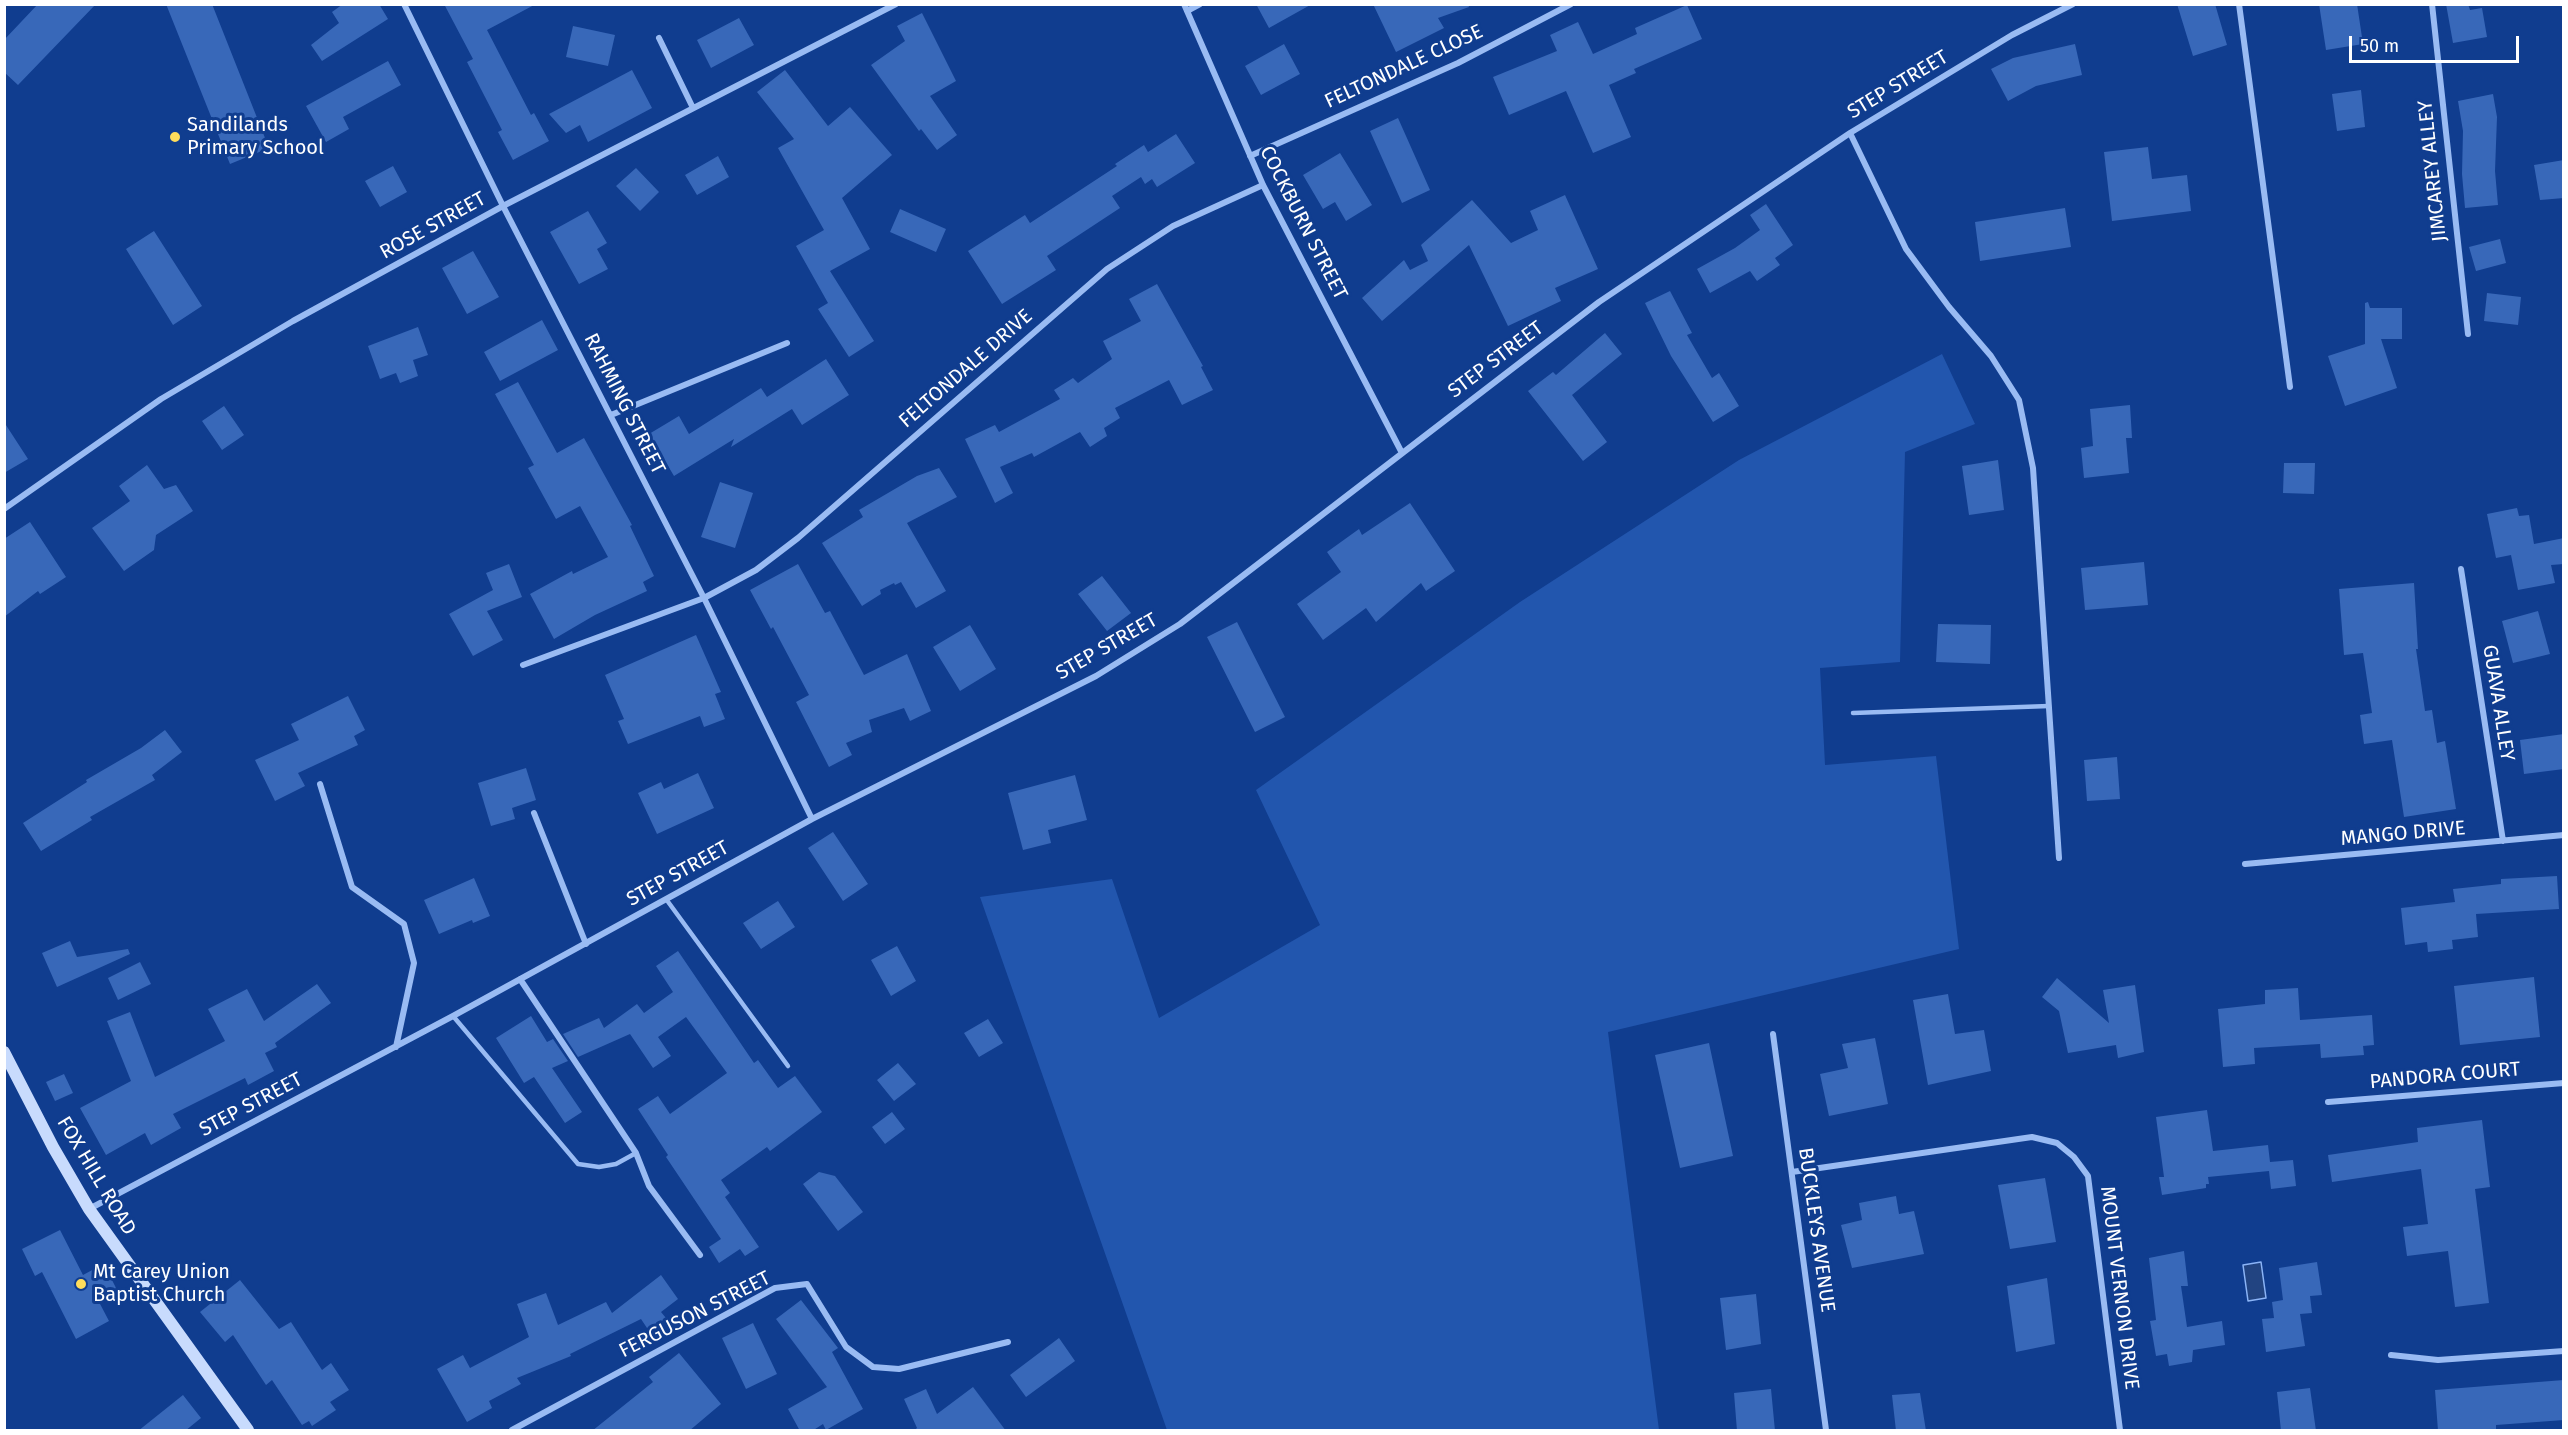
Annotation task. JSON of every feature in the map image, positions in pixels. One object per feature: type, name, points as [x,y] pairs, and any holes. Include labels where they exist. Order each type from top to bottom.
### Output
[{"type":"main road","name":"FOX HILL ROAD","points":[[4,1052],[53,1147],[89,1209],[248,1431]]},
{"type":"street","name":"RAHMING STREET","points":[[404,4],[503,206],[704,598],[812,819]]},
{"type":"street","name":"ROSE STREET","points":[[4,509],[161,399],[293,321],[503,206],[896,4]]},
{"type":"street","points":[[1186,8],[1200,4]]},
{"type":"street","name":"FELTONDALE CLOSE","points":[[1250,156],[1458,63],[1571,4]]},
{"type":"street","name":"STEP STREET","points":[[89,1209],[396,1047],[812,819],[1096,676],[1180,624],[1599,302],[1850,133],[2012,36],[2073,4]]},
{"type":"street","points":[[2239,4],[2290,387]]},
{"type":"street","name":"JIMCAREY ALLEY","points":[[2432,4],[2468,334]]},
{"type":"street","name":"COCKBURN STREET","points":[[1186,8],[1263,185],[1402,453]]},
{"type":"street","points":[[659,38],[693,108]]},
{"type":"street","points":[[1850,133],[1906,249],[1949,307],[1991,356],[2019,400],[2033,468],[2059,858]]},
{"type":"street","name":"FELTONDALE DRIVE","points":[[523,665],[704,598],[756,570],[798,538],[1107,269],[1173,226],[1263,185]]},
{"type":"street","points":[[611,415],[786,343]]},
{"type":"street","name":"GUAVA ALLEY","points":[[2461,568],[2503,842]]},
{"type":"street","points":[[320,784],[352,887],[404,924],[414,963],[396,1047]]},
{"type":"street","points":[[534,813],[586,944]]},
{"type":"street","name":"MANGO DRIVE","points":[[2245,864],[2564,835]]},
{"type":"street","points":[[520,980],[636,1153],[649,1186],[700,1255]]},
{"type":"street","name":"BUCKLEYS AVENUE","points":[[1773,1034],[1826,1431]]},
{"type":"street","name":"PANDORA COURT","points":[[2328,1102],[2564,1083]]},
{"type":"street","name":"MOUNT VERNON DRIVE","points":[[1792,1172],[2032,1137],[2057,1143],[2074,1157],[2088,1176],[2120,1431]]},
{"type":"street","name":"FERGUSON STREET","points":[[513,1431],[776,1288],[807,1284],[846,1347],[873,1367],[899,1369],[1008,1342]]},
{"type":"street","points":[[2391,1355],[2438,1360],[2564,1351]]},
{"type":"lane","points":[[1853,713],[2049,706]]},
{"type":"lane","points":[[666,899],[788,1066]]},
{"type":"lane","points":[[453,1016],[578,1164],[599,1167],[615,1164],[636,1153]]},
{"type":"shaded area","points":[[1942,354],[1975,424],[1905,452],[1900,662],[1820,668],[1825,765],[1936,756],[1959,949],[1608,1032],[1659,1430],[1167,1430],[980,897],[1112,879],[1159,1018],[1320,925],[1256,790],[1520,602],[1739,460]]},
{"type":"shaded area","points":[[2261,1262],[2266,1298],[2248,1301],[2243,1265]]},
{"type":"building","points":[[38,4],[96,4],[18,85],[4,72],[4,40]]},
{"type":"building","points":[[166,4],[212,4],[269,148],[230,164]]},
{"type":"building","points":[[343,4],[379,4],[388,19],[322,61],[311,45],[339,23],[332,12]]},
{"type":"building","points":[[444,4],[536,4],[487,30],[531,115],[534,113],[549,141],[513,160],[498,132],[502,130],[467,62],[473,59]]},
{"type":"building","points":[[1256,4],[1312,4],[1269,28]]},
{"type":"building","points":[[1373,4],[1468,4],[1469,7],[1438,18],[1444,28],[1396,52]]},
{"type":"building","points":[[2177,4],[2215,4],[2227,45],[2193,56]]},
{"type":"building","points":[[2319,4],[2357,4],[2363,44],[2326,50]]},
{"type":"building","points":[[2446,4],[2468,4],[2470,10],[2482,8],[2487,37],[2453,43]]},
{"type":"building","points":[[1687,5],[1702,39],[1634,69],[1636,73],[1609,85],[1631,137],[1593,153],[1566,91],[1509,115],[1493,77],[1557,51],[1550,35],[1578,22],[1593,54],[1637,34],[1635,28]]},
{"type":"building","points":[[922,13],[956,81],[930,96],[957,135],[937,150],[921,129],[919,131],[871,65],[905,41],[897,26]]},
{"type":"building","points":[[739,18],[754,45],[711,68],[697,40]]},
{"type":"building","points":[[573,26],[615,35],[608,66],[566,57]]},
{"type":"building","points":[[1284,44],[1300,74],[1261,95],[1245,66]]},
{"type":"building","points":[[2075,44],[2082,75],[2036,86],[2008,101],[1991,69],[2013,58]]},
{"type":"building","points":[[388,61],[401,85],[343,117],[349,129],[326,142],[306,106]]},
{"type":"building","points":[[632,70],[652,108],[588,142],[580,125],[566,133],[549,114]]},
{"type":"building","points":[[785,70],[828,126],[850,107],[892,155],[842,198],[870,249],[830,271],[874,341],[849,357],[818,309],[828,303],[796,246],[824,230],[778,148],[794,139],[757,92]]},
{"type":"building","points":[[2361,90],[2365,127],[2337,131],[2332,94]]},
{"type":"building","points":[[2493,94],[2497,117],[2495,171],[2498,205],[2465,208],[2462,174],[2463,131],[2458,101]]},
{"type":"building","points":[[1398,118],[1430,190],[1402,203],[1370,131]]},
{"type":"building","points":[[1176,134],[1195,163],[1157,187],[1152,179],[1145,184],[1141,177],[1112,196],[1120,208],[1047,256],[1056,270],[1002,304],[968,251],[1025,215],[1030,223],[1117,166],[1115,164],[1144,145],[1148,152]]},
{"type":"building","points":[[2148,147],[2152,179],[2187,175],[2191,211],[2112,221],[2104,152]]},
{"type":"building","points":[[1340,153],[1372,205],[1346,221],[1335,202],[1323,209],[1303,175]]},
{"type":"building","points":[[718,156],[729,177],[697,195],[685,175]]},
{"type":"building","points":[[2564,160],[2564,198],[2540,200],[2534,165]]},
{"type":"building","points":[[393,166],[407,192],[380,207],[365,181]]},
{"type":"building","points":[[636,168],[659,192],[640,211],[616,186]]},
{"type":"building","points":[[1565,195],[1598,269],[1555,288],[1561,301],[1508,326],[1469,245],[1382,321],[1362,298],[1404,260],[1410,270],[1428,261],[1421,245],[1472,200],[1511,243],[1538,230],[1530,211]]},
{"type":"building","points":[[1766,204],[1793,245],[1775,258],[1780,265],[1757,281],[1750,271],[1710,293],[1697,269],[1735,248],[1760,230],[1750,215]]},
{"type":"building","points":[[2065,208],[2071,247],[1980,261],[1975,222]]},
{"type":"building","points":[[900,209],[946,229],[936,252],[890,232]]},
{"type":"building","points":[[588,211],[607,243],[597,249],[608,269],[579,284],[550,232]]},
{"type":"building","points":[[154,231],[202,306],[173,325],[126,249]]},
{"type":"building","points":[[2500,239],[2506,263],[2476,271],[2469,247]]},
{"type":"building","points":[[473,251],[499,297],[467,314],[442,268]]},
{"type":"building","points":[[1157,284],[1203,366],[1201,367],[1213,390],[1182,405],[1169,380],[1115,408],[1120,418],[1104,428],[1107,436],[1090,447],[1080,432],[1034,457],[1032,453],[1000,467],[1013,493],[995,503],[965,439],[995,425],[999,432],[1060,399],[1054,390],[1073,378],[1078,383],[1112,359],[1103,341],[1141,321],[1129,299]]},
{"type":"building","points":[[1670,291],[1692,333],[1687,335],[1712,378],[1719,373],[1739,406],[1713,422],[1671,356],[1645,303]]},
{"type":"building","points":[[2487,293],[2521,297],[2518,325],[2484,321]]},
{"type":"building","points":[[2368,302],[2370,308],[2402,308],[2402,339],[2381,339],[2397,388],[2345,406],[2328,356],[2365,344],[2365,303]]},
{"type":"building","points":[[542,320],[558,350],[500,381],[484,352]]},
{"type":"building","points":[[418,327],[428,355],[413,360],[418,376],[400,383],[396,373],[380,379],[368,346]]},
{"type":"building","points":[[1605,333],[1622,354],[1572,395],[1607,442],[1583,461],[1528,391],[1553,372],[1556,375]]},
{"type":"building","points":[[826,359],[849,395],[802,425],[792,409],[731,447],[734,439],[674,476],[649,434],[679,416],[689,434],[761,388],[767,397]]},
{"type":"building","points":[[518,382],[557,453],[584,438],[632,525],[630,526],[654,576],[643,582],[647,591],[595,615],[554,639],[530,594],[572,571],[573,574],[608,557],[580,506],[556,519],[528,468],[534,465],[495,394]]},
{"type":"building","points":[[2130,405],[2132,438],[2126,438],[2129,473],[2084,478],[2081,448],[2093,446],[2090,409]]},
{"type":"building","points":[[224,406],[244,435],[222,450],[202,421]]},
{"type":"building","points":[[4,422],[28,459],[4,473]]},
{"type":"building","points":[[1998,460],[2004,510],[1969,515],[1962,466]]},
{"type":"building","points":[[2284,463],[2315,463],[2314,494],[2283,493]]},
{"type":"building","points":[[147,465],[164,489],[176,485],[193,511],[156,535],[154,550],[124,571],[92,528],[130,501],[119,486]]},
{"type":"building","points":[[939,468],[957,497],[907,523],[946,591],[916,608],[901,582],[895,585],[894,583],[880,590],[881,594],[862,606],[822,543],[863,517],[859,510],[917,476]]},
{"type":"building","points":[[720,482],[753,493],[735,548],[701,537]]},
{"type":"building","points":[[1410,503],[1455,571],[1426,591],[1421,583],[1376,622],[1366,608],[1323,640],[1297,604],[1341,572],[1327,552],[1359,529],[1362,535]]},
{"type":"building","points":[[2517,508],[2519,516],[2529,515],[2534,544],[2564,538],[2564,564],[2551,565],[2555,583],[2518,590],[2511,555],[2496,558],[2487,514]]},
{"type":"building","points":[[30,522],[66,577],[40,594],[38,591],[4,617],[4,539]]},
{"type":"building","points":[[2144,562],[2148,605],[2085,610],[2081,568]]},
{"type":"building","points":[[509,564],[522,597],[487,611],[503,640],[473,656],[449,614],[493,590],[486,573]]},
{"type":"building","points":[[798,564],[825,613],[830,611],[864,675],[907,654],[931,711],[910,721],[904,708],[869,720],[872,732],[846,743],[852,755],[829,767],[796,702],[809,695],[773,627],[771,629],[750,590]]},
{"type":"building","points":[[1102,576],[1131,613],[1107,631],[1078,594]]},
{"type":"building","points":[[2414,583],[2418,649],[2416,649],[2425,711],[2432,710],[2437,743],[2445,741],[2456,809],[2404,817],[2392,740],[2364,744],[2360,715],[2372,713],[2363,653],[2344,655],[2339,589]]},
{"type":"building","points":[[2538,611],[2550,654],[2513,663],[2502,621]]},
{"type":"building","points":[[1237,622],[1285,717],[1255,732],[1207,637]]},
{"type":"building","points":[[1938,624],[1991,625],[1990,664],[1936,662]]},
{"type":"building","points":[[970,625],[996,669],[960,691],[933,647]]},
{"type":"building","points":[[696,635],[721,692],[715,694],[725,719],[704,727],[700,716],[628,744],[618,721],[624,719],[605,675]]},
{"type":"building","points":[[348,696],[365,730],[354,736],[358,745],[298,773],[305,786],[275,801],[255,760],[299,740],[291,724]]},
{"type":"building","points":[[165,730],[182,752],[152,775],[155,780],[90,817],[92,820],[41,851],[23,823],[87,782],[86,780],[141,748]]},
{"type":"building","points":[[2564,734],[2564,769],[2524,774],[2520,740]]},
{"type":"building","points":[[2117,757],[2120,799],[2087,801],[2084,760]]},
{"type":"building","points":[[526,768],[536,800],[512,808],[515,819],[491,826],[478,783]]},
{"type":"building","points":[[698,773],[714,808],[657,834],[638,793],[661,782],[664,789]]},
{"type":"building","points":[[1075,775],[1087,820],[1048,830],[1051,843],[1023,850],[1008,793]]},
{"type":"building","points":[[833,832],[868,884],[843,901],[808,848]]},
{"type":"building","points":[[2557,876],[2559,909],[2476,914],[2478,937],[2452,940],[2453,949],[2428,952],[2427,942],[2405,945],[2401,908],[2455,902],[2453,889],[2501,884],[2501,879]]},
{"type":"building","points":[[474,878],[490,916],[473,923],[472,920],[439,934],[424,900]]},
{"type":"building","points":[[778,901],[795,927],[761,949],[743,923]]},
{"type":"building","points":[[70,941],[77,957],[128,949],[130,954],[57,987],[42,953]]},
{"type":"building","points":[[897,946],[916,981],[891,996],[871,960]]},
{"type":"building","points":[[678,951],[754,1063],[758,1060],[778,1088],[795,1076],[822,1112],[770,1151],[767,1147],[721,1180],[730,1193],[725,1197],[759,1247],[745,1256],[740,1249],[719,1263],[709,1247],[721,1239],[666,1157],[668,1155],[638,1109],[658,1096],[670,1114],[727,1073],[686,1017],[658,1037],[671,1056],[653,1068],[630,1034],[578,1057],[563,1034],[599,1018],[604,1028],[637,1004],[644,1013],[673,992],[656,966]]},
{"type":"building","points":[[140,962],[151,984],[118,1000],[108,978]]},
{"type":"building","points":[[2534,977],[2540,1037],[2460,1045],[2454,986]]},
{"type":"building","points":[[2057,978],[2109,1023],[2103,990],[2135,985],[2144,1052],[2118,1058],[2116,1045],[2068,1053],[2059,1011],[2042,997]]},
{"type":"building","points":[[317,984],[331,1003],[275,1043],[277,1047],[265,1053],[274,1071],[248,1085],[245,1078],[173,1114],[181,1128],[151,1145],[145,1133],[106,1155],[80,1108],[131,1081],[107,1021],[130,1012],[155,1077],[225,1041],[208,1009],[247,989],[264,1021]]},
{"type":"building","points":[[2298,988],[2300,1020],[2372,1015],[2374,1045],[2363,1046],[2364,1055],[2321,1058],[2320,1044],[2254,1048],[2255,1064],[2223,1067],[2218,1009],[2265,1004],[2265,990]]},
{"type":"building","points":[[1948,994],[1955,1034],[1984,1030],[1991,1071],[1928,1085],[1913,1000]]},
{"type":"building","points":[[531,1016],[547,1042],[553,1039],[568,1061],[552,1068],[582,1112],[565,1123],[534,1077],[524,1083],[496,1038]]},
{"type":"building","points":[[988,1019],[1003,1043],[979,1057],[964,1033]]},
{"type":"building","points":[[1875,1038],[1888,1104],[1829,1116],[1820,1074],[1848,1068],[1842,1044]]},
{"type":"building","points":[[1709,1043],[1733,1156],[1680,1168],[1655,1055]]},
{"type":"building","points":[[898,1063],[916,1084],[894,1101],[877,1080]]},
{"type":"building","points":[[64,1074],[73,1093],[55,1101],[46,1082]]},
{"type":"building","points":[[2207,1110],[2213,1151],[2268,1145],[2270,1162],[2293,1160],[2296,1186],[2271,1189],[2269,1171],[2208,1177],[2209,1184],[2206,1184],[2206,1188],[2162,1195],[2159,1177],[2164,1177],[2156,1117]]},
{"type":"building","points":[[892,1112],[905,1129],[885,1144],[872,1127]]},
{"type":"building","points":[[2482,1120],[2490,1187],[2475,1189],[2489,1303],[2455,1307],[2448,1251],[2407,1256],[2403,1227],[2428,1224],[2421,1169],[2332,1182],[2328,1155],[2418,1142],[2417,1128]]},
{"type":"building","points":[[819,1172],[835,1176],[863,1212],[838,1231],[803,1184]]},
{"type":"building","points":[[2045,1178],[2056,1242],[2010,1249],[1998,1185]]},
{"type":"building","points":[[1896,1196],[1899,1214],[1914,1211],[1924,1254],[1852,1268],[1841,1225],[1862,1220],[1859,1203]]},
{"type":"building","name":"Mt Carey Union Baptist Church","points":[[60,1230],[83,1275],[96,1268],[100,1276],[108,1272],[118,1292],[99,1302],[109,1321],[76,1339],[42,1272],[35,1276],[22,1249]]},
{"type":"building","points":[[2184,1251],[2188,1286],[2181,1286],[2187,1327],[2222,1321],[2225,1345],[2193,1350],[2192,1362],[2169,1366],[2167,1354],[2156,1356],[2150,1321],[2156,1320],[2149,1258]]},
{"type":"building","points":[[2317,1262],[2322,1295],[2310,1296],[2312,1313],[2300,1314],[2305,1346],[2266,1352],[2262,1319],[2274,1318],[2272,1302],[2283,1300],[2279,1268]]},
{"type":"building","points":[[661,1275],[678,1299],[661,1312],[666,1318],[649,1331],[641,1319],[570,1354],[571,1356],[517,1378],[521,1384],[489,1401],[492,1408],[467,1422],[437,1369],[463,1355],[470,1368],[529,1337],[517,1304],[546,1293],[558,1325],[606,1302],[612,1313]]},
{"type":"building","points":[[2047,1278],[2055,1344],[2016,1352],[2007,1286]]},
{"type":"building","points":[[240,1280],[279,1329],[291,1322],[322,1370],[331,1363],[349,1390],[330,1402],[336,1410],[312,1426],[309,1421],[302,1425],[272,1380],[266,1385],[233,1335],[225,1342],[200,1312]]},
{"type":"building","points":[[1756,1294],[1761,1344],[1726,1350],[1720,1298]]},
{"type":"building","points":[[801,1300],[838,1348],[832,1352],[863,1409],[826,1430],[823,1424],[812,1431],[800,1431],[788,1409],[827,1387],[776,1319]]},
{"type":"building","points":[[753,1323],[777,1374],[746,1389],[722,1338]]},
{"type":"building","points":[[1059,1338],[1075,1361],[1026,1397],[1010,1375]]},
{"type":"building","points":[[679,1353],[721,1404],[689,1431],[592,1431],[653,1382],[649,1377]]},
{"type":"building","points":[[2564,1380],[2564,1420],[2496,1425],[2496,1431],[2438,1431],[2435,1390]]},
{"type":"building","points":[[973,1387],[1006,1431],[914,1431],[917,1428],[904,1399],[926,1389],[937,1414]]},
{"type":"building","points":[[2310,1388],[2316,1431],[2281,1431],[2277,1392]]},
{"type":"building","points":[[1771,1389],[1775,1431],[1737,1431],[1734,1393]]},
{"type":"building","points":[[1920,1393],[1926,1431],[1896,1431],[1892,1395]]},
{"type":"building","points":[[183,1395],[201,1418],[185,1431],[138,1431]]},
{"type":"place","name":"Sandilands Primary School","points":[[175,137]]},
{"type":"place","name":"Mt Carey Union Baptist Church","points":[[81,1284]]}]
